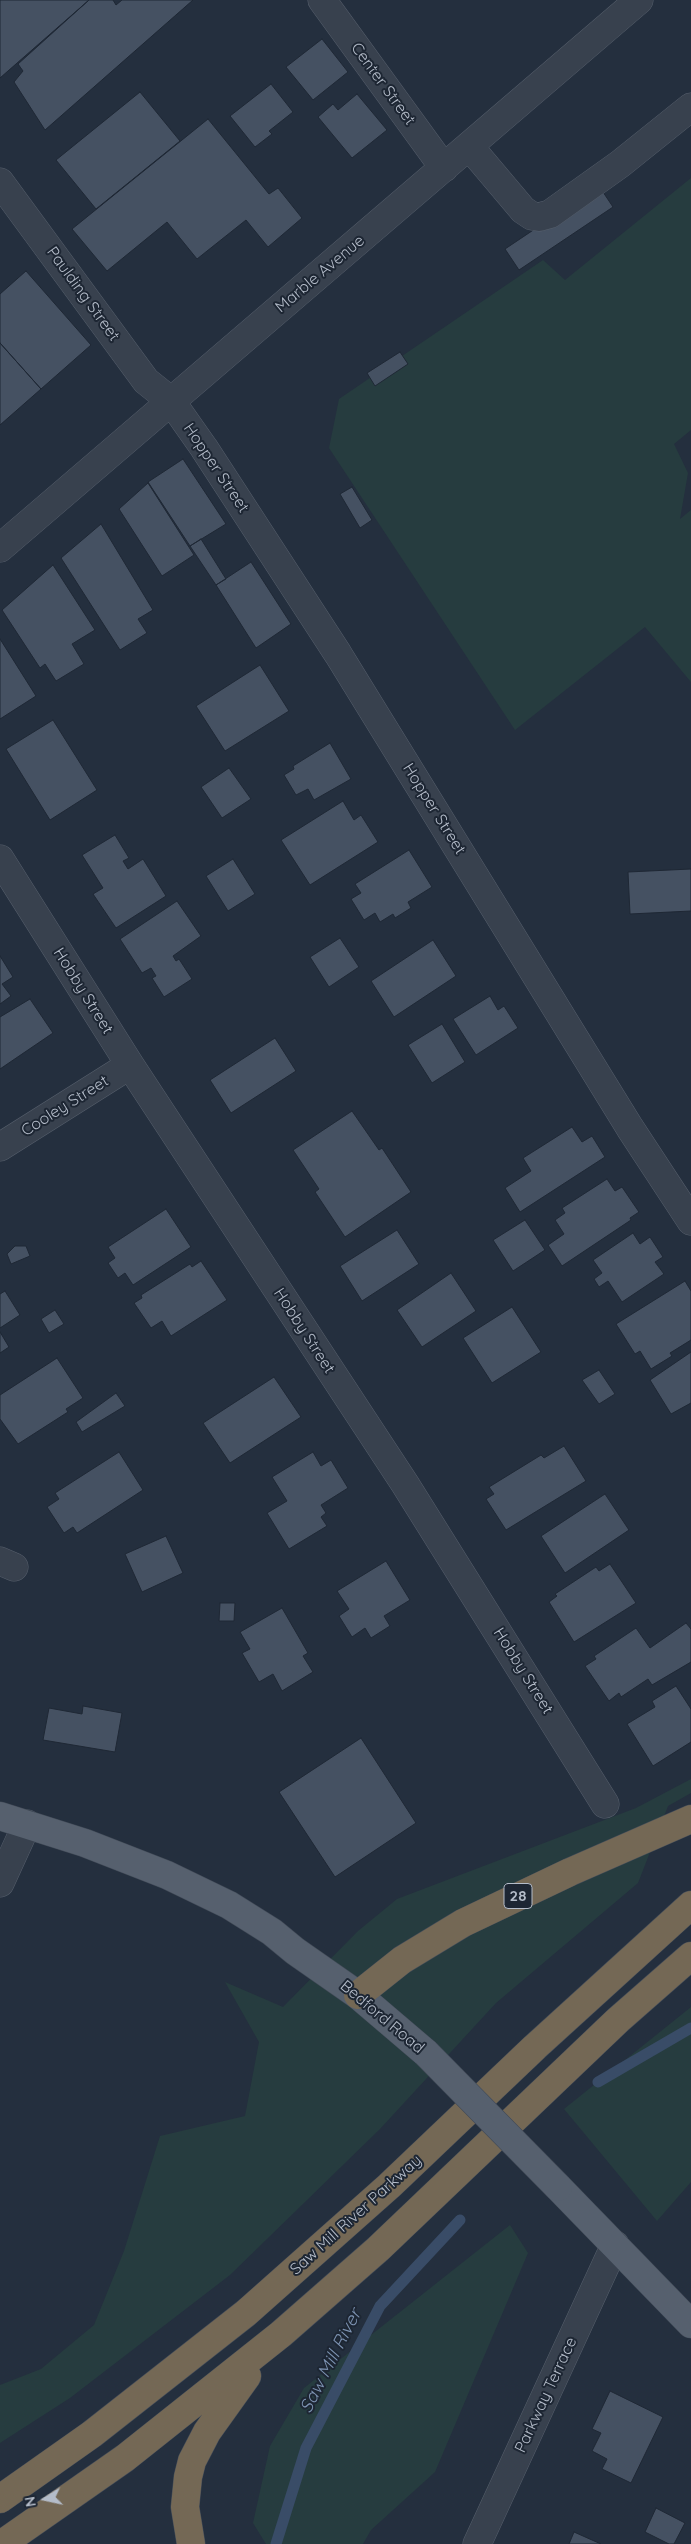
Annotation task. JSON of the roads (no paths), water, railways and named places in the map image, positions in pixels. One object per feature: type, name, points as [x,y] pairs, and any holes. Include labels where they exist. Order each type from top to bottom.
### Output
[{"type":"highway","name":"28","points":[[358,1995],[402,1960],[463,1923],[570,1872],[691,1819]]},
{"type":"highway","name":"Saw Mill River Parkway","points":[[0,2500],[143,2396],[267,2295],[390,2186],[535,2047],[691,1905]]},
{"type":"highway","points":[[2,2544],[124,2458],[281,2334],[378,2249],[605,2032],[691,1956]]},
{"type":"highway","points":[[191,2544],[185,2508],[186,2485],[192,2461],[206,2432],[225,2404],[281,2334]]},
{"type":"main road","name":"Bedford Road","points":[[0,1816],[167,1875],[230,1905],[272,1932],[295,1951],[358,1995],[426,2053],[691,2324]]},
{"type":"street","name":"Center Street","points":[[322,0],[444,168]]},
{"type":"street","name":"Marble Avenue","points":[[0,548],[639,0]]},
{"type":"street","points":[[469,146],[523,210],[532,216],[539,217],[550,214],[620,164],[691,107]]},
{"type":"street","name":"Paulding Street","points":[[0,182],[146,381],[171,401]]},
{"type":"street","name":"Hopper Street","points":[[171,401],[204,448],[338,654],[630,1128],[691,1221]]},
{"type":"street","name":"Hobby Street","points":[[0,859],[130,1065],[405,1484],[605,1804]]},
{"type":"street","name":"Cooley Street","points":[[0,1147],[130,1065]]},
{"type":"street","points":[[0,1883],[27,1824]]},
{"type":"street","name":"Parkway Terrace","points":[[477,2544],[615,2245]]},
{"type":"waterway","name":"Saw Mill River","points":[[598,2082],[691,2028]]},
{"type":"waterway","name":"Saw Mill River","points":[[276,2544],[306,2448],[380,2306],[460,2220]]}]
